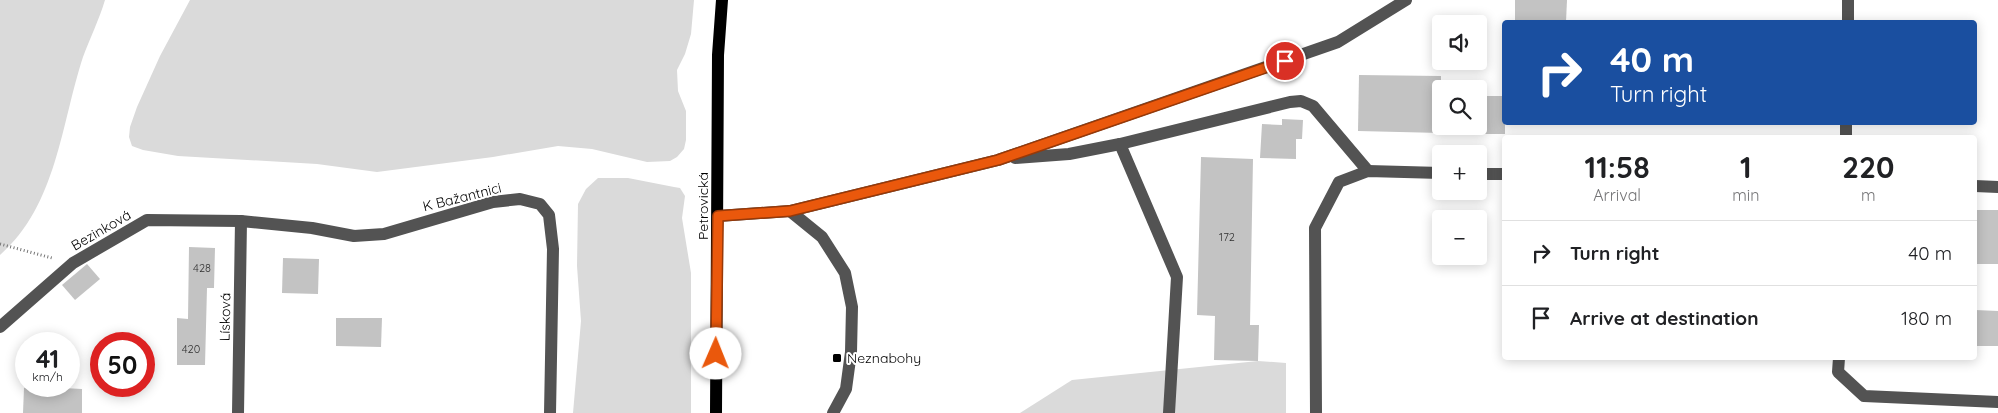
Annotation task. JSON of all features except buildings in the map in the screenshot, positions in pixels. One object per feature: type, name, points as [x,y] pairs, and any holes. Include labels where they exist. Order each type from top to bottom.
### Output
[{"type":"main road","name":"Petrovická","points":[[716,413],[718,55],[722,0]]},
{"type":"street","points":[[718,216],[790,211],[998,160],[1338,42],[1406,0]]},
{"type":"street","points":[[1848,0],[1848,20]]},
{"type":"street","points":[[998,160],[1069,154],[1120,144],[1272,106],[1301,101],[1313,106],[1368,171]]},
{"type":"street","points":[[1120,144],[1177,277],[1169,413]]},
{"type":"street","points":[[1316,413],[1316,228],[1339,182],[1368,171],[1432,173]]},
{"type":"street","points":[[1487,174],[1502,174]]},
{"type":"street","points":[[1977,186],[1998,187]]},
{"type":"street","name":"K Bažantnici","points":[[241,221],[312,228],[354,236],[384,234],[493,202],[520,199],[540,204],[549,215],[553,249],[550,413]]},
{"type":"street","points":[[790,211],[822,237],[846,273],[852,307],[851,352],[846,389],[833,413]]},
{"type":"street","name":"Bezinková","points":[[0,327],[73,263],[148,220],[241,221]]},
{"type":"street","name":"Lísková","points":[[238,413],[241,221]]},
{"type":"street","points":[[1839,360],[1838,372],[1864,396],[1998,402]]},
{"type":"path","points":[[0,244],[73,263]]},
{"type":"shaded area","points":[[0,0],[105,0],[83,57],[55,162],[46,188],[34,212],[19,235],[0,255]]},
{"type":"shaded area","points":[[190,0],[694,0],[691,34],[685,54],[677,70],[678,91],[686,111],[686,140],[684,149],[677,157],[670,161],[647,162],[592,149],[558,146],[493,157],[377,172],[317,164],[178,156],[143,150],[132,146],[129,137],[130,127],[160,56]]},
{"type":"shaded area","points":[[598,178],[628,178],[680,188],[685,196],[682,218],[691,273],[691,413],[573,413],[581,321],[577,266],[578,204],[586,189]]},
{"type":"shaded area","points":[[1258,361],[1286,363],[1286,413],[1020,413],[1072,380]]},
{"type":"place","name":"Neznabohy","points":[[837,358]]},
{"type":"route","points":[[716,354],[718,216],[790,211],[998,160],[1285,61]]}]
